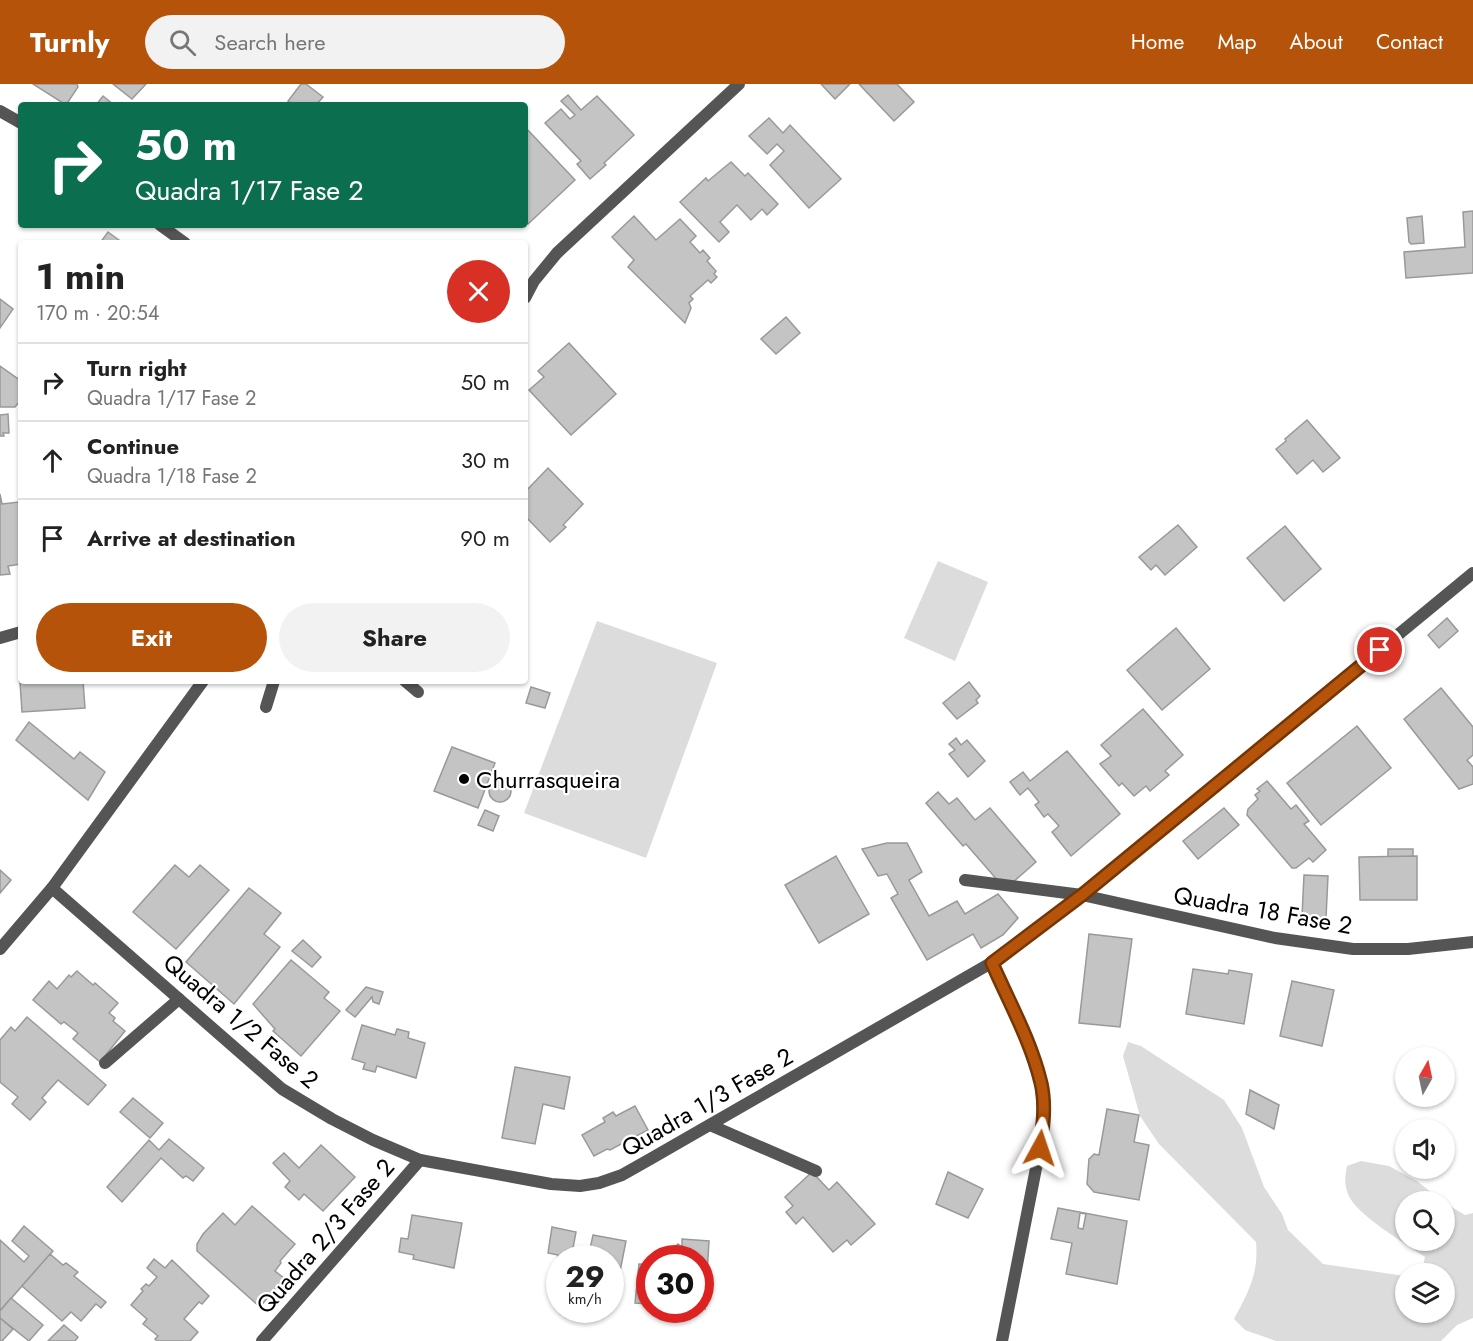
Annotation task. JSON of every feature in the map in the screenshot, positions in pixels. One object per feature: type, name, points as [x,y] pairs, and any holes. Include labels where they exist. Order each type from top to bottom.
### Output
[{"type":"street","points":[[528,292],[534,281],[557,253],[739,84]]},
{"type":"street","points":[[0,111],[18,121]]},
{"type":"street","points":[[164,228],[181,240]]},
{"type":"street","name":"Quadra 1/3 Fase 2","points":[[420,1160],[551,1184],[580,1186],[599,1183],[622,1174],[710,1125],[992,963],[1082,895],[1473,573]]},
{"type":"street","points":[[0,638],[18,633]]},
{"type":"street","points":[[0,949],[52,888],[195,684]]},
{"type":"street","points":[[266,707],[273,684]]},
{"type":"street","points":[[409,684],[418,692]]},
{"type":"street","name":"Quadra 18 Fase 2","points":[[965,880],[1082,895],[1275,938],[1353,949],[1408,949],[1473,942]]},
{"type":"street","name":"Quadra 1/2 Fase 2","points":[[52,888],[282,1089],[332,1119],[420,1160]]},
{"type":"street","points":[[992,963],[1028,1042],[1041,1085],[1043,1110],[1040,1148],[1002,1341]]},
{"type":"street","points":[[105,1063],[179,999]]},
{"type":"street","points":[[710,1125],[816,1171]]},
{"type":"street","name":"Quadra 2/3 Fase 2","points":[[262,1341],[420,1160]]},
{"type":"shaded area","points":[[938,561],[988,582],[955,661],[904,638]]},
{"type":"shaded area","points":[[597,621],[717,663],[646,858],[524,813]]},
{"type":"shaded area","points":[[1128,1042],[1141,1046],[1224,1100],[1242,1128],[1264,1187],[1282,1214],[1288,1230],[1323,1264],[1395,1275],[1395,1323],[1455,1323],[1455,1263],[1424,1263],[1425,1257],[1416,1251],[1455,1251],[1455,1209],[1465,1215],[1473,1213],[1473,1318],[1457,1325],[1441,1341],[1276,1341],[1245,1330],[1234,1319],[1254,1273],[1256,1242],[1159,1144],[1140,1116],[1123,1056]]},
{"type":"shaded area","points":[[1361,1161],[1389,1166],[1395,1169],[1395,1179],[1417,1181],[1430,1191],[1395,1191],[1395,1237],[1361,1211],[1353,1202],[1348,1194],[1345,1177],[1347,1166]]},
{"type":"building","points":[[33,84],[77,84],[78,87],[68,102],[61,102]]},
{"type":"building","points":[[113,84],[146,84],[132,99]]},
{"type":"building","points":[[301,84],[306,84],[323,97],[319,102],[288,101]]},
{"type":"building","points":[[821,84],[850,84],[835,99]]},
{"type":"building","points":[[859,84],[897,84],[914,102],[894,121]]},
{"type":"building","points":[[568,95],[581,110],[597,96],[634,135],[590,179],[577,164],[581,161],[545,123],[561,109],[570,119],[575,115],[561,101]]},
{"type":"building","points":[[103,96],[110,102],[98,102]]},
{"type":"building","points":[[769,118],[783,133],[790,125],[841,179],[809,208],[770,165],[784,151],[777,144],[767,154],[749,136]]},
{"type":"building","points":[[528,130],[575,180],[528,224]]},
{"type":"building","points":[[731,162],[745,176],[748,173],[778,204],[767,215],[762,209],[751,220],[737,205],[720,222],[729,232],[719,242],[680,202],[706,178],[708,181]]},
{"type":"building","points":[[1473,211],[1473,273],[1406,278],[1404,252],[1465,247],[1463,212]]},
{"type":"building","points":[[634,216],[656,240],[680,219],[696,236],[690,242],[700,253],[703,250],[710,258],[707,261],[716,271],[714,274],[717,277],[711,283],[708,280],[690,296],[693,299],[689,303],[691,308],[685,323],[628,267],[634,260],[612,237]]},
{"type":"building","points":[[1422,216],[1424,243],[1411,244],[1407,218]]},
{"type":"building","points":[[108,232],[119,240],[102,240]]},
{"type":"building","points":[[0,299],[13,309],[0,328]]},
{"type":"building","points":[[786,317],[800,333],[776,354],[761,339]]},
{"type":"building","points":[[569,343],[616,394],[571,435],[529,390],[544,377],[538,371]]},
{"type":"building","points":[[0,366],[18,379],[18,404],[15,407],[0,407]]},
{"type":"building","points":[[8,414],[9,433],[3,433],[4,436],[0,436],[0,415]]},
{"type":"building","points":[[1307,420],[1340,458],[1323,472],[1313,460],[1297,474],[1276,449]]},
{"type":"building","points":[[548,468],[583,504],[563,525],[566,527],[550,542],[528,519],[528,489]]},
{"type":"building","points":[[0,494],[2,504],[18,502],[18,564],[8,566],[10,574],[0,575]]},
{"type":"building","points":[[1178,525],[1197,547],[1165,575],[1156,565],[1151,570],[1139,557]]},
{"type":"building","points":[[1285,526],[1321,569],[1284,601],[1247,558]]},
{"type":"building","points":[[1447,618],[1458,631],[1439,648],[1428,635]]},
{"type":"building","points":[[1176,628],[1210,669],[1162,710],[1127,670]]},
{"type":"building","points":[[969,682],[980,696],[976,700],[978,703],[957,719],[943,703]]},
{"type":"building","points":[[20,684],[83,684],[85,708],[22,712]]},
{"type":"building","points":[[531,687],[550,693],[545,708],[526,703]]},
{"type":"building","points":[[1441,688],[1473,727],[1473,755],[1467,760],[1473,767],[1473,784],[1459,789],[1404,719]]},
{"type":"building","points":[[1143,709],[1183,755],[1165,771],[1169,775],[1150,791],[1146,786],[1134,796],[1122,783],[1119,786],[1100,764],[1111,756],[1101,745]]},
{"type":"building","points":[[29,722],[74,759],[80,752],[105,772],[88,800],[16,740]]},
{"type":"building","points":[[1357,726],[1391,768],[1321,825],[1287,783]]},
{"type":"building","points":[[956,738],[961,745],[967,740],[985,761],[968,777],[949,754],[955,750],[949,744]]},
{"type":"building","name":"Churrasqueira","points":[[452,747],[495,763],[478,808],[434,791]]},
{"type":"building","points":[[1067,751],[1120,814],[1071,856],[1052,832],[1059,826],[1048,814],[1044,817],[1035,805],[1039,802],[1028,788],[1020,795],[1010,782],[1023,772],[1030,781]]},
{"type":"building","points":[[500,780],[508,783],[511,791],[508,799],[500,802],[492,799],[489,791],[492,783]]},
{"type":"building","points":[[1267,781],[1291,809],[1296,805],[1309,821],[1304,824],[1326,850],[1313,862],[1309,858],[1296,868],[1292,868],[1247,815],[1248,809],[1258,799],[1255,795],[1260,791],[1257,789]]},
{"type":"building","points":[[938,792],[949,804],[957,798],[975,820],[990,808],[1036,862],[1005,889],[966,844],[963,846],[926,803]]},
{"type":"building","points":[[1224,808],[1239,825],[1198,859],[1183,841]]},
{"type":"building","points":[[485,810],[499,816],[493,831],[478,825]]},
{"type":"building","points":[[887,843],[907,843],[922,872],[909,880],[929,916],[957,901],[965,914],[998,894],[1018,918],[1003,935],[981,948],[973,934],[927,960],[891,898],[898,894],[887,874],[878,876],[862,849]]},
{"type":"building","points":[[1388,849],[1413,849],[1413,857],[1388,857]]},
{"type":"building","points":[[836,856],[869,914],[819,943],[785,885]]},
{"type":"building","points":[[1417,856],[1417,900],[1360,900],[1359,857]]},
{"type":"building","points":[[175,865],[189,877],[200,865],[229,890],[176,949],[133,912]]},
{"type":"building","points":[[0,870],[11,880],[0,893]]},
{"type":"building","points":[[1304,875],[1328,876],[1326,918],[1302,916]]},
{"type":"building","points":[[249,888],[281,913],[264,934],[280,947],[234,1004],[186,962]]},
{"type":"building","points":[[1089,934],[1132,939],[1120,1027],[1079,1023]]},
{"type":"building","points":[[303,940],[321,957],[312,967],[292,951]]},
{"type":"building","points":[[291,960],[329,992],[324,998],[340,1011],[301,1056],[273,1031],[275,1029],[253,1004]]},
{"type":"building","points":[[1193,969],[1228,974],[1229,970],[1252,974],[1244,1024],[1186,1014]]},
{"type":"building","points":[[77,971],[118,1003],[109,1013],[115,1018],[113,1021],[125,1031],[100,1062],[73,1039],[78,1033],[64,1022],[61,1024],[33,1000],[49,981],[57,989],[69,975],[71,977]]},
{"type":"building","points":[[1292,981],[1334,990],[1322,1046],[1280,1036]]},
{"type":"building","points":[[366,987],[383,992],[379,1004],[373,1002],[372,997],[355,1017],[346,1010]]},
{"type":"building","points":[[27,1017],[106,1085],[88,1105],[58,1080],[42,1098],[46,1102],[30,1120],[12,1104],[18,1097],[0,1082],[0,1040],[11,1027],[15,1031]]},
{"type":"building","points":[[362,1025],[395,1035],[397,1029],[409,1032],[408,1038],[425,1043],[416,1078],[377,1066],[375,1072],[363,1069],[365,1063],[352,1059]]},
{"type":"building","points":[[515,1067],[570,1077],[564,1109],[543,1104],[535,1144],[502,1138]]},
{"type":"building","points":[[1250,1090],[1279,1105],[1274,1129],[1246,1114]]},
{"type":"building","points":[[133,1098],[163,1123],[150,1138],[120,1112]]},
{"type":"building","points":[[635,1106],[648,1130],[594,1156],[582,1135],[605,1122],[603,1118],[613,1112],[616,1116]]},
{"type":"building","points":[[1107,1109],[1139,1115],[1134,1142],[1149,1145],[1139,1200],[1094,1192],[1087,1184],[1089,1159],[1094,1154],[1099,1155]]},
{"type":"building","points":[[169,1139],[204,1168],[193,1181],[186,1176],[183,1178],[161,1158],[122,1202],[107,1187],[149,1140],[159,1150]]},
{"type":"building","points":[[321,1145],[355,1177],[323,1211],[304,1194],[299,1200],[285,1187],[290,1181],[273,1163],[284,1153],[299,1168]]},
{"type":"building","points":[[812,1172],[829,1190],[837,1182],[875,1224],[851,1245],[847,1240],[833,1252],[803,1217],[796,1224],[786,1212],[793,1206],[785,1197]]},
{"type":"building","points":[[948,1172],[983,1189],[968,1218],[936,1204]]},
{"type":"building","points":[[252,1206],[295,1244],[280,1261],[275,1271],[284,1278],[260,1307],[197,1251],[197,1244],[203,1234],[223,1213],[235,1225]]},
{"type":"building","points":[[1058,1208],[1127,1221],[1117,1284],[1066,1274],[1072,1243],[1051,1239]],"holes":[[[1080,1213],[1086,1214],[1083,1229],[1078,1228]]]},
{"type":"building","points":[[412,1215],[462,1223],[454,1268],[413,1259],[414,1255],[399,1252],[401,1238],[408,1239]]},
{"type":"building","points":[[24,1226],[53,1251],[0,1311],[0,1240],[24,1262],[29,1256],[12,1241]]},
{"type":"building","points":[[552,1227],[576,1232],[574,1245],[549,1245]]},
{"type":"building","points":[[593,1235],[626,1241],[624,1251],[624,1245],[591,1245]]},
{"type":"building","points":[[682,1239],[709,1241],[709,1245],[682,1245]]},
{"type":"building","points":[[50,1254],[63,1265],[66,1263],[78,1272],[74,1276],[106,1302],[101,1308],[96,1304],[81,1321],[71,1312],[62,1321],[22,1286]]},
{"type":"building","points":[[154,1259],[165,1268],[172,1260],[209,1296],[202,1304],[199,1302],[184,1319],[198,1332],[190,1341],[157,1341],[155,1339],[158,1336],[143,1324],[147,1319],[131,1305],[143,1291],[141,1289],[146,1284],[149,1286],[157,1277],[147,1268]]},
{"type":"building","points":[[11,1298],[43,1325],[29,1341],[0,1318],[0,1311]]},
{"type":"building","points":[[0,1318],[13,1329],[2,1341],[0,1341]]},
{"type":"building","points":[[64,1325],[78,1337],[75,1341],[48,1341]]},
{"type":"place","name":"Churrasqueira","points":[[464,779]]},
{"type":"route","points":[[1040,1148],[1043,1129],[1041,1085],[1028,1042],[992,963],[1082,895],[1380,650]]}]
